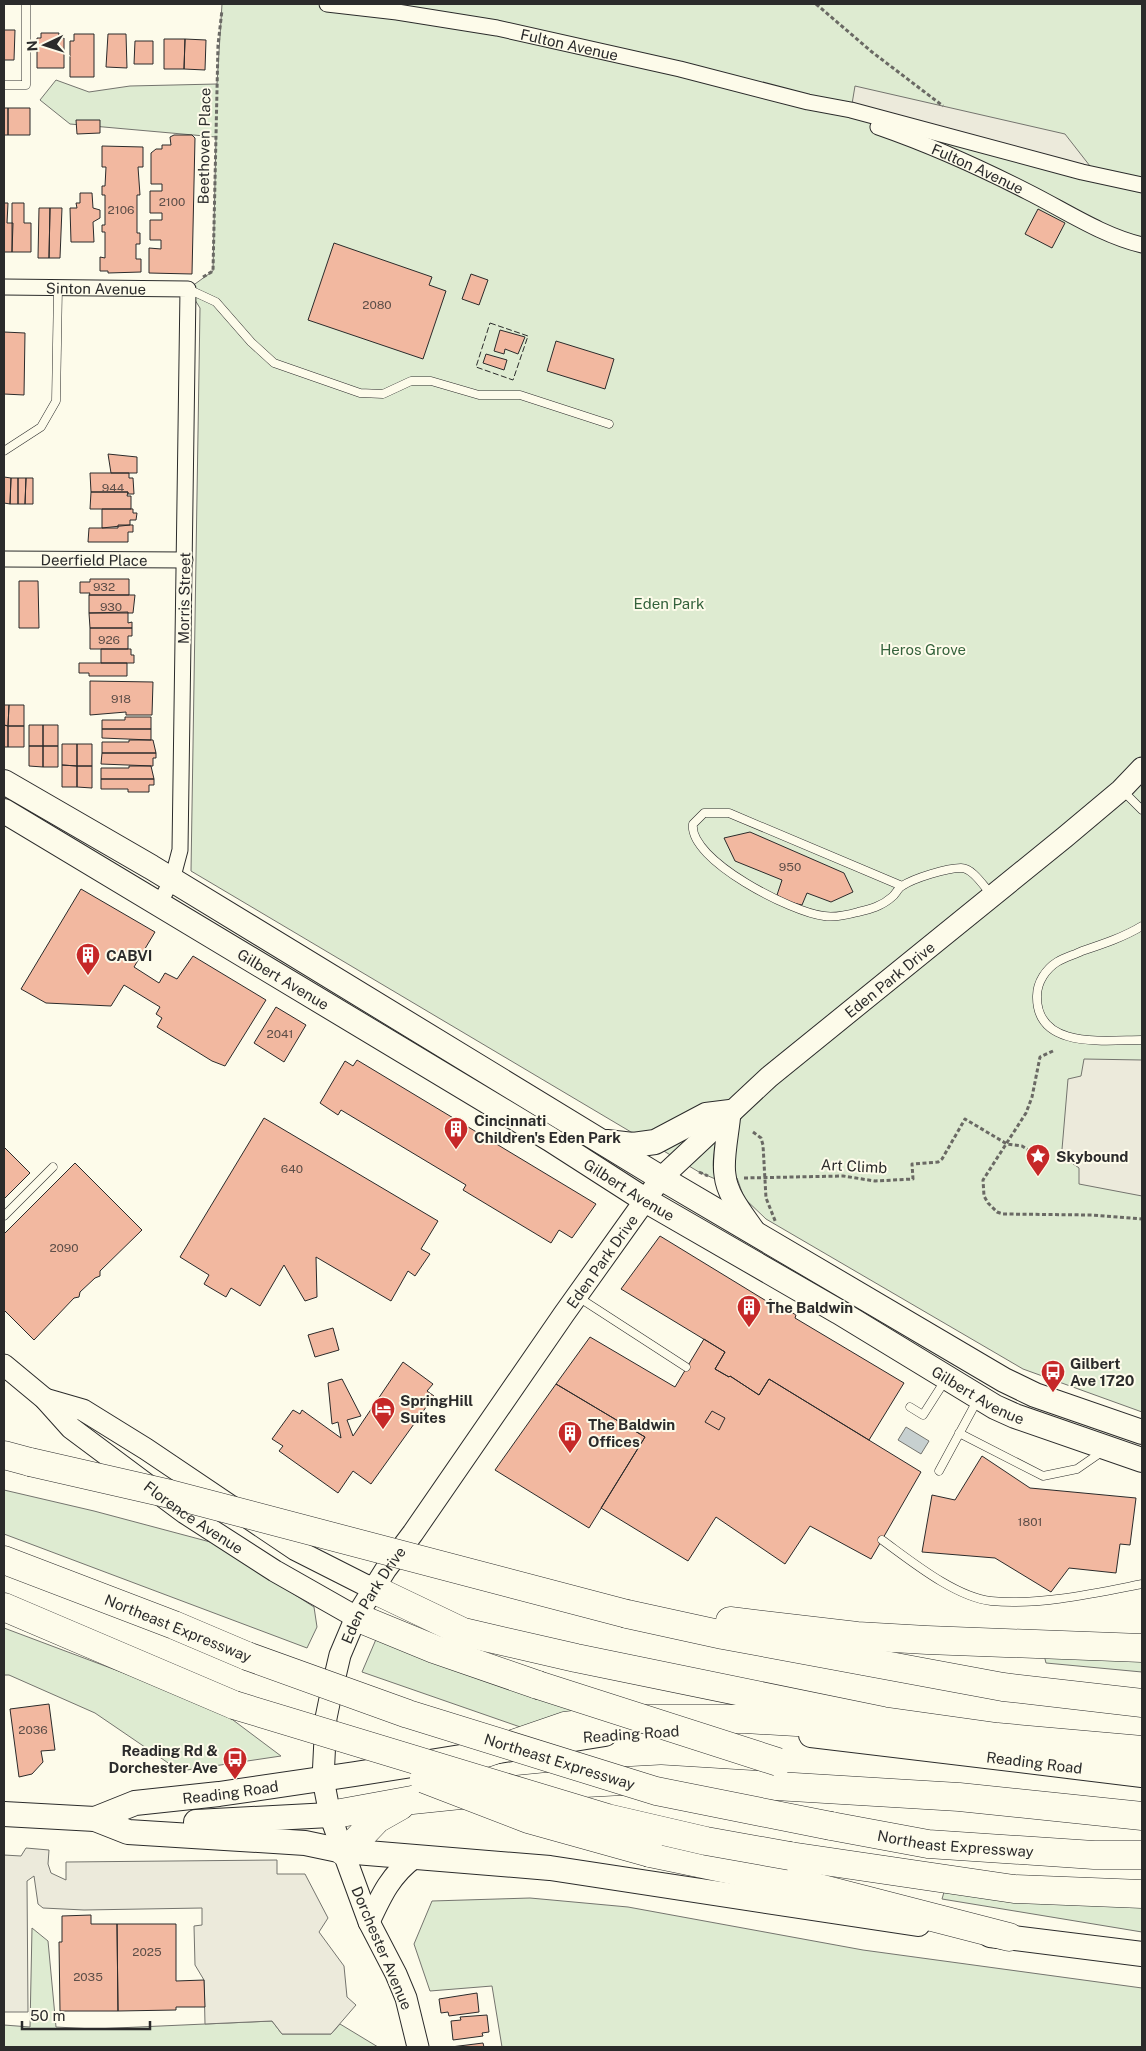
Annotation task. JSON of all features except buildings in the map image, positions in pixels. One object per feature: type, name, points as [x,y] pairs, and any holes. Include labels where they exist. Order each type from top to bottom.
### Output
[{"type":"highway","points":[[4,1455],[170,1494],[627,1614],[723,1635],[1003,1687],[1142,1702]]},
{"type":"highway","name":"Northeast Expressway","points":[[4,1560],[174,1625],[247,1656],[408,1714],[656,1791],[928,1844],[1094,1855],[1142,1855]]},
{"type":"highway","points":[[373,1589],[464,1632],[576,1658],[883,1721],[997,1737],[1142,1750]]},
{"type":"highway","points":[[4,1607],[234,1705],[528,1819],[650,1853],[819,1888],[1010,1937]]},
{"type":"highway","points":[[627,1614],[774,1624],[858,1636],[1142,1648]]},
{"type":"highway","points":[[356,1617],[434,1649],[538,1685],[869,1790]]},
{"type":"highway","points":[[234,1705],[606,1818],[706,1841],[790,1856],[1014,1889],[1142,1894]]},
{"type":"highway","points":[[486,1753],[565,1726],[621,1719],[745,1719],[839,1726],[883,1721]]},
{"type":"highway","points":[[330,1815],[412,1800],[584,1783],[661,1779],[869,1790],[960,1797],[1142,1816]]},
{"type":"highway","points":[[342,1851],[356,1841],[377,1819],[412,1800]]},
{"type":"main road","name":"Gilbert Avenue","points":[[4,782],[172,880],[661,1178],[756,1233],[961,1374],[979,1397],[1015,1416],[1142,1460]]},
{"type":"main road","name":"Gilbert Avenue","points":[[4,811],[550,1139],[645,1200],[961,1374],[1004,1380],[1035,1395],[1142,1432]]},
{"type":"main road","points":[[603,1141],[633,1145],[655,1142],[706,1114],[730,1112]]},
{"type":"main road","name":"Reading Road","points":[[95,1819],[136,1803],[219,1794],[323,1779],[609,1733],[752,1729],[1135,1775]]},
{"type":"main road","name":"Reading Road","points":[[4,1814],[95,1819],[128,1832],[305,1843],[342,1851],[550,1868],[1010,1937],[1142,1954]]},
{"type":"main road","points":[[152,1834],[176,1822],[237,1821],[330,1815]]},
{"type":"street","name":"Fulton Avenue","points":[[327,4],[397,12],[497,28],[680,69],[808,102],[851,110],[1082,172],[1142,185]]},
{"type":"street","name":"Fulton Avenue","points":[[808,102],[926,144],[979,166],[1093,227],[1120,240],[1142,245]]},
{"type":"street","name":"Sinton Avenue","points":[[4,287],[188,289]]},
{"type":"street","name":"Morris Street","points":[[159,904],[172,880],[180,850],[188,289]]},
{"type":"street","name":"Deerfield Place","points":[[4,559],[185,560]]},
{"type":"street","name":"Eden Park Drive","points":[[342,1851],[330,1815],[323,1779],[326,1718],[340,1655],[356,1617],[373,1589],[576,1296],[661,1178],[769,1077],[1130,785],[1142,768]]},
{"type":"street","points":[[730,1112],[724,1161],[726,1179],[732,1196],[756,1233]]},
{"type":"street","name":"Florence Avenue","points":[[4,1365],[45,1399],[71,1428],[185,1513],[275,1571],[356,1617]]},
{"type":"street","name":"Florence Avenue","points":[[45,1399],[83,1410],[146,1449],[296,1550],[373,1589]]},
{"type":"street","name":"Dorchester Avenue","points":[[342,1851],[369,1922],[406,1998],[418,2047]]},
{"type":"street","points":[[369,1922],[388,1882],[403,1866],[415,1857]]},
{"type":"lane","points":[[4,85],[26,85],[26,4]]},
{"type":"lane","points":[[4,451],[42,427],[56,401],[58,288]]},
{"type":"lane","points":[[188,289],[216,302],[251,342],[274,363],[360,392],[383,394],[411,382],[431,380],[479,395],[520,395],[609,424]]},
{"type":"lane","points":[[1130,785],[1142,810]]},
{"type":"lane","points":[[902,886],[729,814],[704,813],[693,824],[693,834],[699,846],[735,877],[811,914],[833,917],[873,909],[888,900],[902,886],[947,870],[964,868],[974,875],[993,897]]},
{"type":"lane","points":[[1142,926],[1059,960],[1042,978],[1037,996],[1040,1016],[1052,1030],[1060,1034],[1093,1040],[1142,1040]]},
{"type":"lane","points":[[4,1216],[53,1167]]},
{"type":"lane","points":[[576,1296],[686,1367]]},
{"type":"lane","points":[[910,1407],[923,1415],[961,1374]]},
{"type":"lane","points":[[939,1471],[979,1397]]},
{"type":"lane","points":[[960,1433],[1043,1476],[1077,1469],[1107,1448]]},
{"type":"lane","points":[[882,1540],[928,1573],[958,1590],[990,1601],[1080,1596],[1142,1584]]},
{"type":"path","points":[[816,4],[872,52],[943,106]]},
{"type":"path","name":"Beethoven Place","points":[[203,277],[213,271],[218,45],[222,10]]},
{"type":"path","points":[[1053,1051],[1046,1053],[1038,1062],[1032,1098],[1026,1113],[983,1180],[984,1196],[991,1208],[998,1212],[1092,1215],[1142,1219]]},
{"type":"path","name":"Art Climb","points":[[765,1176],[843,1176],[875,1181],[913,1179],[912,1164],[938,1162],[965,1119],[1007,1144],[1022,1146],[1043,1159]]},
{"type":"path","points":[[753,1132],[761,1138],[763,1145],[767,1201],[774,1218]]},
{"type":"path","points":[[737,1178],[765,1176]]},
{"type":"green space","name":"Eden Park","points":[[222,4],[1142,4],[1142,1412],[1023,1369],[766,1219],[744,1198],[737,1178],[720,1181],[699,1172],[657,1147],[651,1130],[639,1134],[631,1132],[191,871],[200,308],[188,289],[213,271],[216,137],[70,124],[40,100],[56,80],[89,92],[130,86],[217,84]]},
{"type":"green space","points":[[4,1490],[94,1511],[214,1543],[314,1607],[317,1627],[307,1648],[4,1534]]},
{"type":"green space","points":[[4,1628],[217,1708],[281,1756],[180,1771],[95,1713],[9,1675],[4,1675]]},
{"type":"green space","points":[[377,1637],[593,1715],[526,1729],[362,1672]]},
{"type":"green space","points":[[1044,1655],[1142,1657],[1142,1672],[1046,1663]]},
{"type":"green space","points":[[944,1892],[1142,1906],[1142,1932],[942,1899]]},
{"type":"green space","points":[[530,1898],[628,1907],[863,1950],[1142,1988],[1142,2047],[502,2047],[492,1986],[430,1991],[414,1944],[432,1901]]},
{"type":"green space","points":[[32,1928],[48,1941],[56,2027],[94,2029],[272,2021],[282,2034],[331,2034],[340,2024],[378,2047],[4,2047],[4,2025],[30,2027]]},
{"type":"shaded area","points":[[855,86],[1065,134],[1097,175],[851,110]]},
{"type":"shaded area","points":[[1084,1059],[1142,1060],[1142,1196],[1079,1184],[1079,1168],[1072,1163],[1061,1161],[1068,1079],[1081,1076]]},
{"type":"shaded area","points":[[906,1427],[929,1441],[921,1454],[898,1440]]},
{"type":"shaded area","points":[[26,1848],[49,1850],[48,1864],[51,1873],[66,1880],[66,1862],[277,1860],[277,1874],[305,1874],[328,1918],[319,1932],[344,1966],[347,1997],[356,2005],[331,2034],[282,2034],[272,2021],[205,2024],[204,1980],[195,1965],[194,1926],[202,1925],[202,1908],[84,1910],[43,1908],[38,1904],[34,1876],[27,1881],[28,2012],[4,2012],[4,1855],[21,1856]]},
{"type":"fence","points":[[490,323],[528,336],[513,380],[476,367],[490,323]]},
{"type":"place","name":"CABVI","points":[[88,976]]},
{"type":"place","name":"Cincinnati Children's Eden Park","points":[[456,1150]]},
{"type":"place","name":"Skybound","points":[[1038,1177]]},
{"type":"place","name":"The Baldwin","points":[[749,1328]]},
{"type":"place","name":"Gilbert Ave 1720","points":[[1053,1393]]},
{"type":"place","name":"SpringHill Suites","points":[[383,1430]]},
{"type":"place","name":"The Baldwin Offices","points":[[570,1454]]},
{"type":"place","name":"Reading Rd & Dorchester Ave","points":[[235,1780]]},
{"type":"park label","name":"Heros Grove","points":[[923,649]]}]
